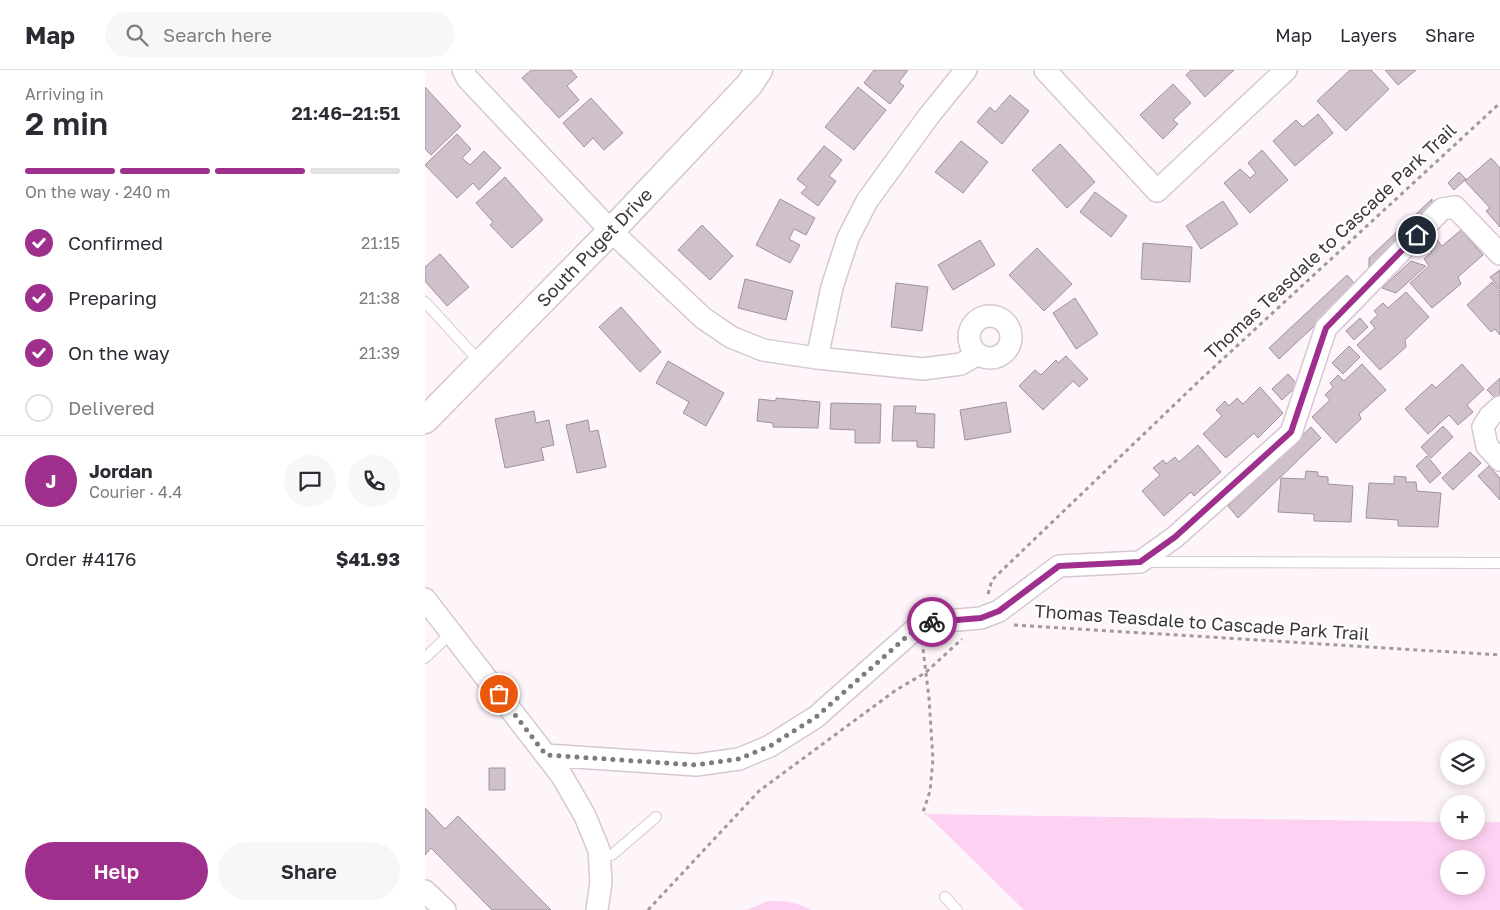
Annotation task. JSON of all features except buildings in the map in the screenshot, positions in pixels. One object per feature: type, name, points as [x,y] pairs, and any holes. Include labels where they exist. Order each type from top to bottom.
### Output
[{"type":"street","points":[[463,70],[474,86],[611,231],[703,318],[731,337],[763,350],[817,358],[923,369],[961,364],[978,354]]},
{"type":"street","name":"South Puget Drive","points":[[425,420],[611,231],[749,84],[759,70]]},
{"type":"street","points":[[817,358],[832,287],[845,246],[867,201],[928,117],[966,70]]},
{"type":"street","points":[[1045,70],[1157,191],[1286,70]]},
{"type":"street","points":[[546,755],[696,765],[739,759],[770,746],[816,717],[922,623],[975,625],[999,611],[1059,566],[1140,562],[1175,537],[1291,432],[1326,328],[1442,210],[1455,206],[1500,254]]},
{"type":"street","points":[[1500,407],[1489,416],[1483,426],[1487,446],[1500,460]]},
{"type":"street","points":[[425,599],[562,776],[585,816],[599,850],[601,882],[597,910]]},
{"type":"street","points":[[425,891],[445,910]]},
{"type":"lane","points":[[425,302],[481,363]]},
{"type":"lane","points":[[1140,562],[1500,562]]},
{"type":"lane","points":[[425,658],[451,633]]},
{"type":"lane","points":[[600,858],[613,854],[656,817]]},
{"type":"lane","points":[[945,897],[957,910]]},
{"type":"path","name":"Thomas Teasdale to Cascade Park Trail","points":[[975,625],[992,580],[1192,388],[1500,103]]},
{"type":"path","points":[[922,623],[933,759],[930,791],[923,812],[926,814]]},
{"type":"path","points":[[648,910],[759,791],[896,690],[925,673],[975,625]]},
{"type":"path","name":"Thomas Teasdale to Cascade Park Trail","points":[[1006,625],[1035,625],[1500,655]]},
{"type":"shaded area","points":[[926,814],[1440,822],[1440,840],[1485,840],[1485,822],[1500,822],[1500,910],[1024,910]]},
{"type":"shaded area","points":[[768,901],[791,902],[811,910],[747,910]]},
{"type":"way so far","points":[[499,694],[546,755],[696,765],[739,759],[770,746],[816,717],[922,623],[932,622]]},
{"type":"route","points":[[932,622],[981,618],[999,611],[1059,566],[1140,562],[1175,537],[1291,432],[1326,328],[1417,235]]}]
